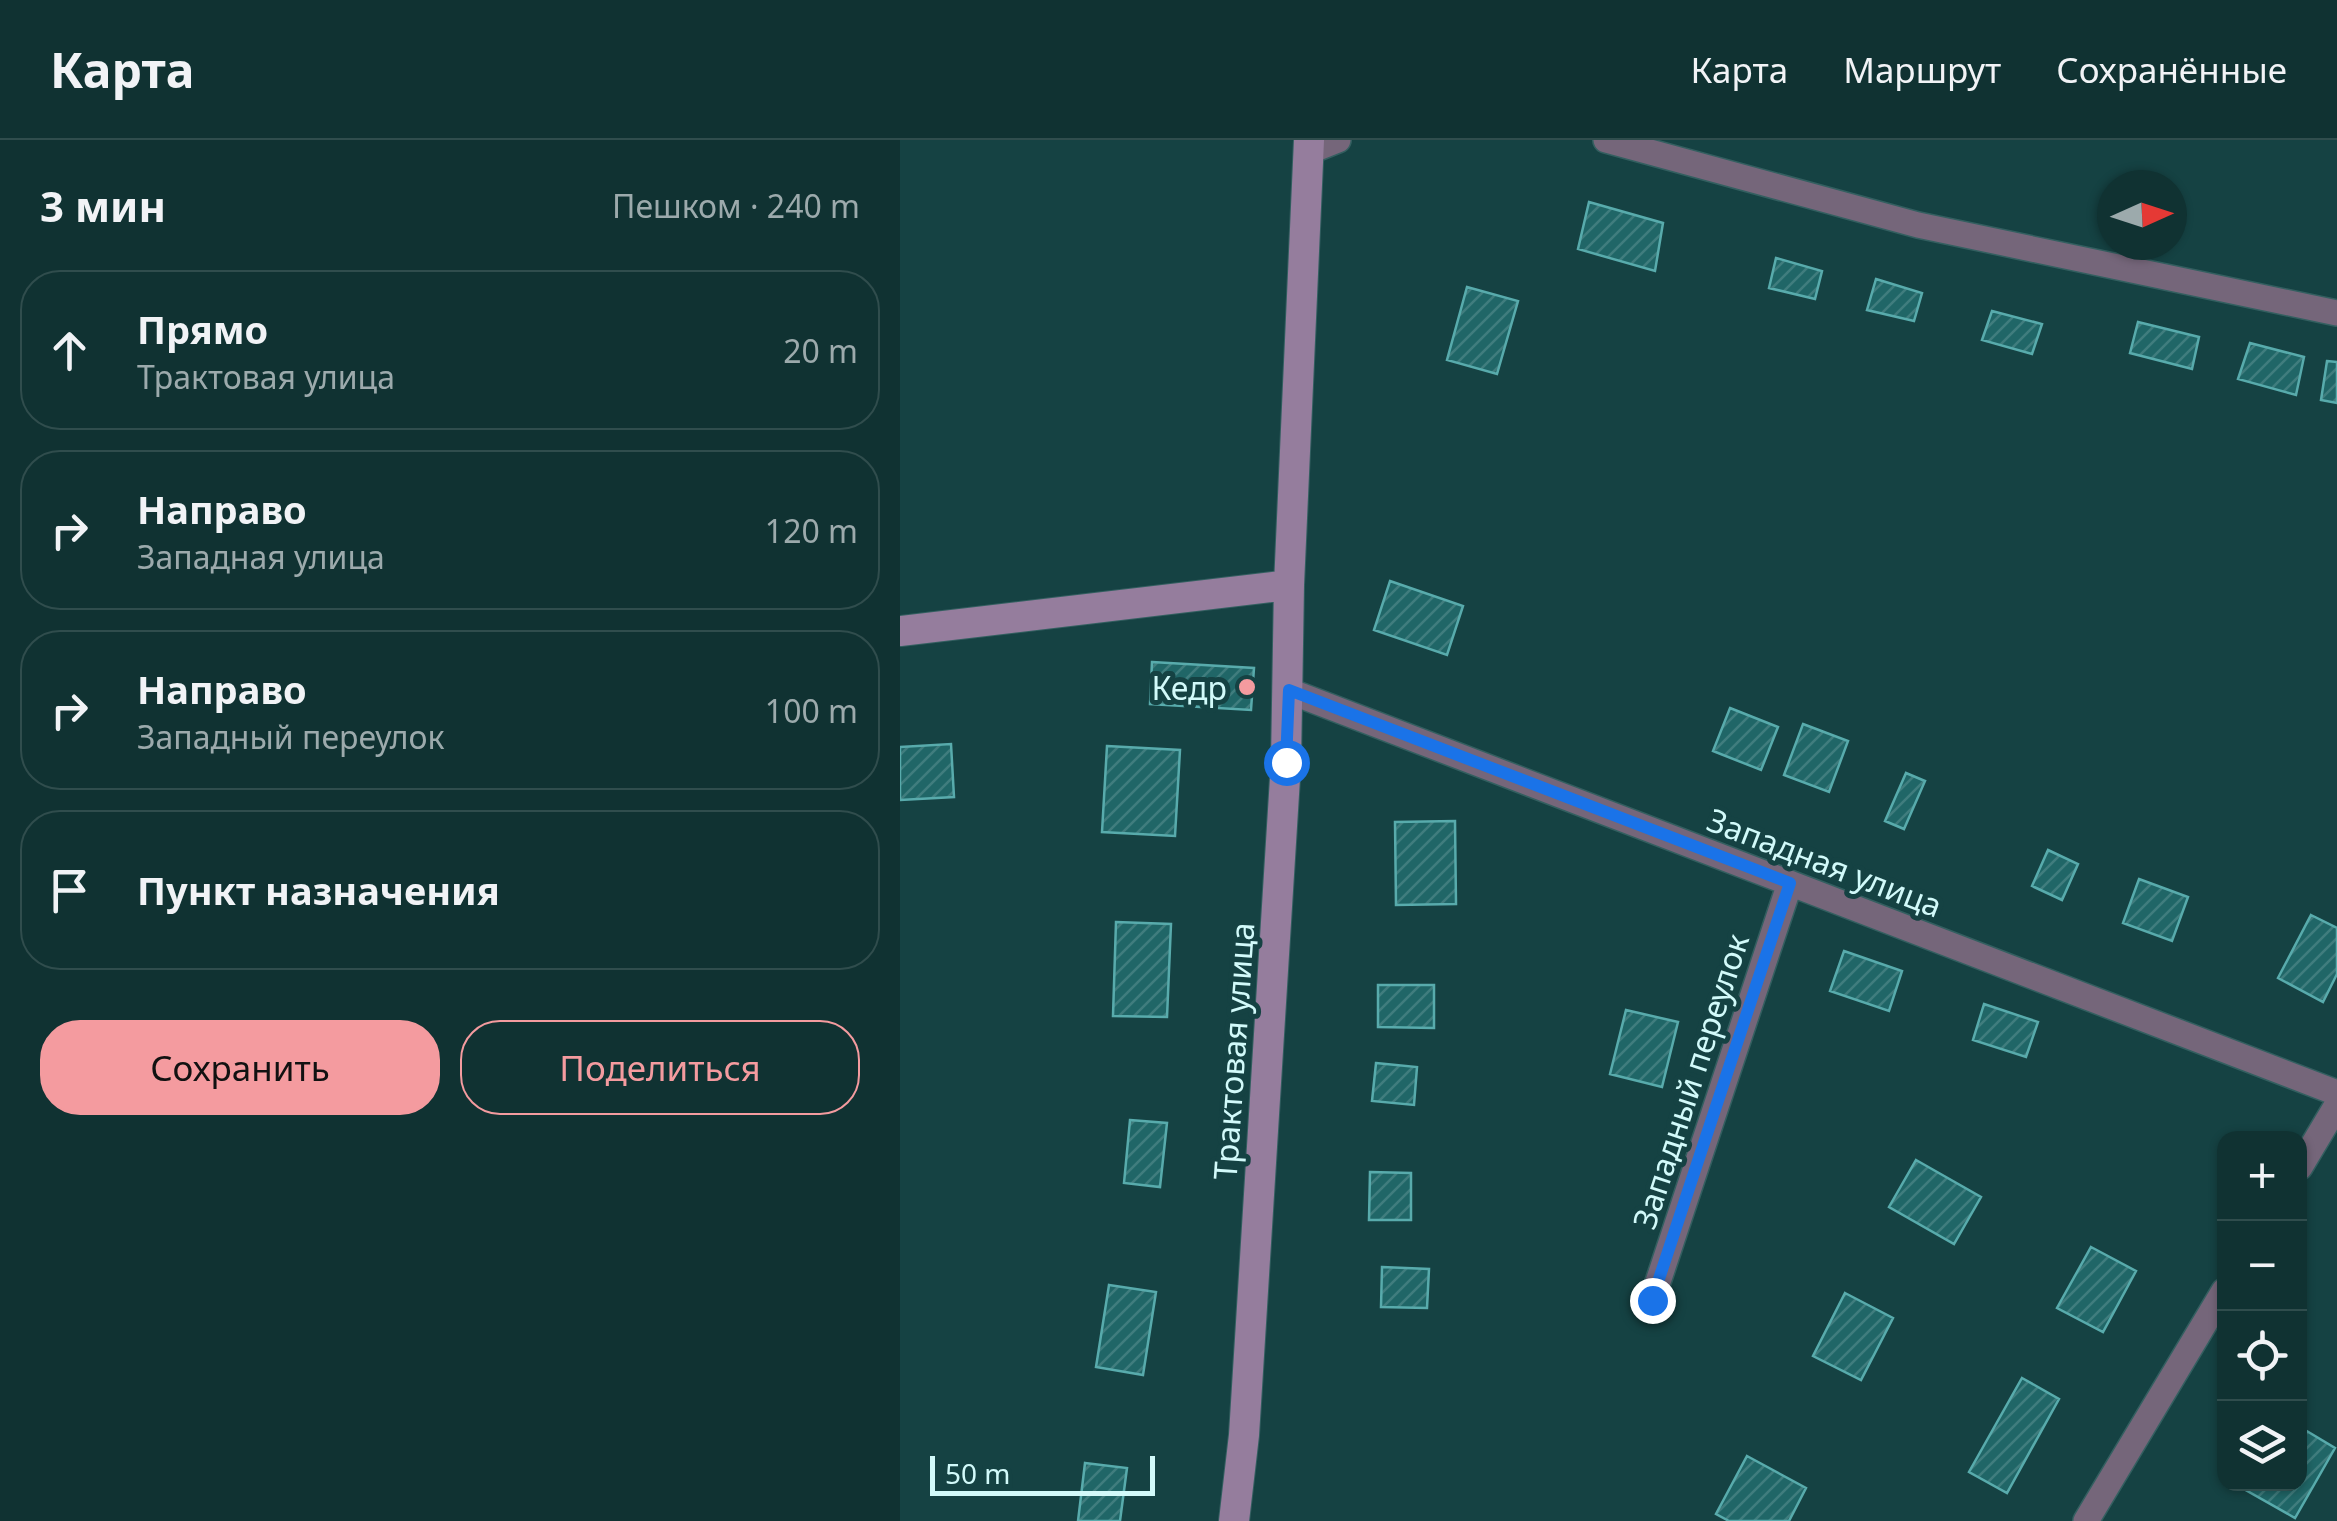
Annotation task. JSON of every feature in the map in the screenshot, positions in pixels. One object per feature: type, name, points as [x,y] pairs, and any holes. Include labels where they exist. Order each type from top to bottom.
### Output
[{"type":"street","points":[[1309,146],[1338,140]]},
{"type":"street","points":[[1606,140],[1918,225],[2337,313]]},
{"type":"street","name":"Трактовая улица","points":[[1234,1521],[1244,1435],[1289,690],[1288,585],[1309,146]]},
{"type":"street","points":[[900,631],[1288,585]]},
{"type":"street","name":"Западная улица","points":[[1289,690],[2337,1094]]},
{"type":"street","name":"Западный переулок","points":[[1652,1300],[1790,883]]},
{"type":"street","points":[[2307,1155],[2337,1104]]},
{"type":"street","points":[[2086,1521],[2217,1303]]},
{"type":"building","points":[[1589,202],[1663,223],[1655,271],[1578,249]]},
{"type":"building","points":[[1776,258],[1822,271],[1815,299],[1769,288]]},
{"type":"building","points":[[1876,279],[1922,293],[1914,321],[1867,310]]},
{"type":"building","points":[[1467,287],[1518,301],[1497,374],[1447,360]]},
{"type":"building","points":[[1992,311],[2042,324],[2032,354],[1982,340]]},
{"type":"building","points":[[2138,322],[2199,337],[2192,369],[2130,353]]},
{"type":"building","points":[[2250,343],[2304,357],[2296,395],[2238,379]]},
{"type":"building","points":[[2327,361],[2337,362],[2337,403],[2321,400]]},
{"type":"building","points":[[1390,581],[1463,606],[1447,655],[1374,630]]},
{"type":"building","points":[[1152,662],[1254,668],[1251,710],[1150,704]]},
{"type":"building","points":[[1730,708],[1778,727],[1761,770],[1713,751]]},
{"type":"building","points":[[1803,724],[1848,741],[1829,792],[1784,775]]},
{"type":"building","points":[[951,744],[954,797],[900,800],[900,747]]},
{"type":"building","points":[[1107,746],[1180,750],[1175,836],[1102,832]]},
{"type":"building","points":[[1906,773],[1925,781],[1904,829],[1885,821]]},
{"type":"building","points":[[1455,821],[1456,904],[1396,905],[1395,822]]},
{"type":"building","points":[[2048,850],[2078,864],[2062,900],[2032,886]]},
{"type":"building","points":[[2139,879],[2188,897],[2172,941],[2123,923]]},
{"type":"building","points":[[2311,915],[2337,928],[2337,974],[2323,1002],[2278,978]]},
{"type":"building","points":[[1116,922],[1171,924],[1167,1017],[1113,1016]]},
{"type":"building","points":[[1844,951],[1902,971],[1889,1011],[1830,991]]},
{"type":"building","points":[[1378,985],[1434,985],[1434,1028],[1378,1027]]},
{"type":"building","points":[[1984,1004],[2038,1022],[2026,1057],[1973,1040]]},
{"type":"building","points":[[1626,1010],[1678,1022],[1662,1087],[1610,1074]]},
{"type":"building","points":[[1376,1063],[1417,1067],[1414,1105],[1372,1101]]},
{"type":"building","points":[[1130,1120],[1167,1123],[1160,1187],[1124,1183]]},
{"type":"building","points":[[1916,1160],[1981,1197],[1954,1244],[1889,1207]]},
{"type":"building","points":[[1370,1172],[1411,1173],[1411,1220],[1369,1220]]},
{"type":"building","points":[[2091,1247],[2136,1271],[2103,1332],[2057,1308]]},
{"type":"building","points":[[1382,1267],[1429,1269],[1427,1308],[1381,1307]]},
{"type":"building","points":[[1109,1285],[1156,1292],[1143,1375],[1096,1367]]},
{"type":"building","points":[[1845,1293],[1893,1318],[1861,1380],[1813,1356]]},
{"type":"building","points":[[2022,1378],[2059,1399],[2007,1493],[1969,1472]]},
{"type":"building","points":[[2307,1431],[2335,1448],[2295,1518],[2247,1491],[2307,1491]]},
{"type":"building","points":[[1747,1456],[1806,1488],[1789,1521],[1729,1521],[1716,1514]]},
{"type":"building","points":[[1085,1463],[1127,1468],[1120,1521],[1078,1521]]},
{"type":"place","name":"Кедр","points":[[1247,687]]},
{"type":"route","points":[[1286,762],[1289,690],[1790,883],[1652,1300]]}]
